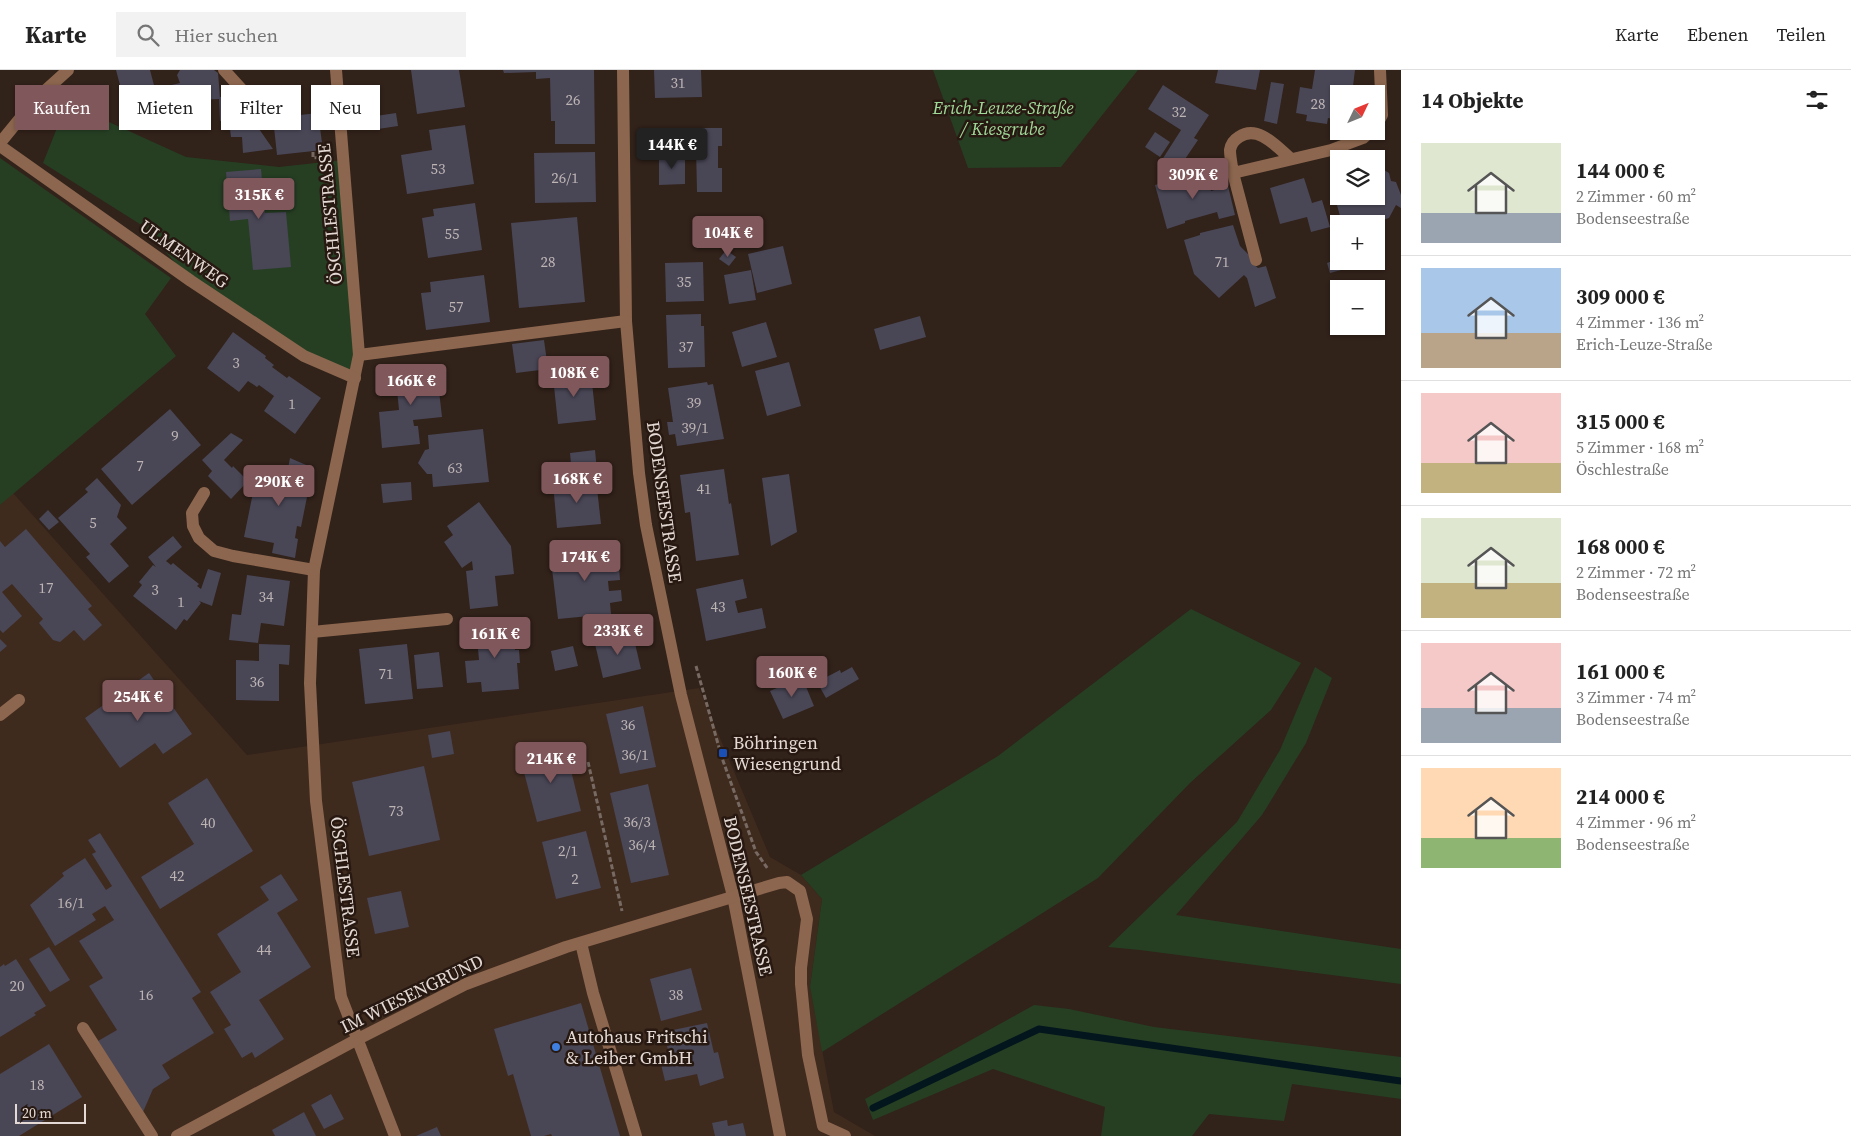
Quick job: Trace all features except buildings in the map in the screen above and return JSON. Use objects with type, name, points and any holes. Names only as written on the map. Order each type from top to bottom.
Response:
[{"type":"street","points":[[0,144],[36,99],[68,70]]},
{"type":"street","points":[[224,70],[237,85]]},
{"type":"street","name":"ÖSCHLESTRASSE","points":[[336,70],[359,355],[314,570],[310,683],[316,801],[341,997],[356,1040],[395,1136]]},
{"type":"street","name":"BODENSEESTRASSE","points":[[624,70],[626,322],[639,473],[646,525],[681,696],[733,896],[780,1136]]},
{"type":"street","points":[[1380,70],[1381,85]]},
{"type":"street","points":[[1256,260],[1233,173],[1230,150],[1233,142],[1248,132],[1264,137],[1291,159]]},
{"type":"street","points":[[1233,173],[1331,150],[1358,140]]},
{"type":"street","name":"ULMENWEG","points":[[0,144],[191,281],[304,356],[355,378]]},
{"type":"street","points":[[359,355],[626,322]]},
{"type":"street","points":[[204,493],[192,513],[193,526],[199,538],[214,551],[314,570]]},
{"type":"street","points":[[312,632],[447,619]]},
{"type":"street","points":[[0,715],[19,700]]},
{"type":"street","points":[[779,882],[787,882],[800,891],[807,919],[801,984],[808,1055],[823,1126],[845,1136]]},
{"type":"street","name":"IM WIESENGRUND","points":[[177,1136],[356,1040],[466,984],[580,943],[779,882]]},
{"type":"street","points":[[580,943],[636,1136]]},
{"type":"street","points":[[83,1028],[152,1136]]},
{"type":"path","points":[[695,664],[722,758],[756,852],[779,882]]},
{"type":"path","points":[[588,762],[626,929]]},
{"type":"shaded area","points":[[13,493],[247,755],[699,688],[770,857],[801,875],[822,899],[810,987],[834,1112],[875,1136],[0,1136],[0,505]]},
{"type":"green space","name":"Erich-Leuze-Straße / Kiesgrube","points":[[933,70],[1138,70],[1061,167],[968,168]]},
{"type":"green space","points":[[109,122],[119,127],[119,130],[126,130],[186,157],[279,167],[343,160],[355,378],[304,356],[191,281],[143,226],[43,163],[56,130],[109,130]]},
{"type":"green space","points":[[0,158],[171,278],[145,314],[176,356],[0,505]]},
{"type":"green space","points":[[1191,609],[1301,663],[1271,710],[1190,783],[1098,878],[822,1052],[810,987],[822,899],[801,875],[998,756]]},
{"type":"green space","points":[[1315,667],[1332,678],[1306,743],[1262,815],[1176,915],[1401,949],[1401,984],[1108,947],[1237,822],[1280,750]]},
{"type":"green space","points":[[1034,1005],[1069,1009],[1154,1027],[1401,1057],[1401,1099],[1292,1084],[1284,1121],[1209,1114],[1192,1136],[1101,1136],[1105,1107],[993,1069],[873,1120],[865,1099]]},
{"type":"waterway","points":[[873,1108],[1039,1029],[1401,1081]]},
{"type":"place","name":"Böhringen Wiesengrund","points":[[723,753]]},
{"type":"place","name":"Autohaus Fritschi & Leiber GmbH","points":[[556,1047]]}]
